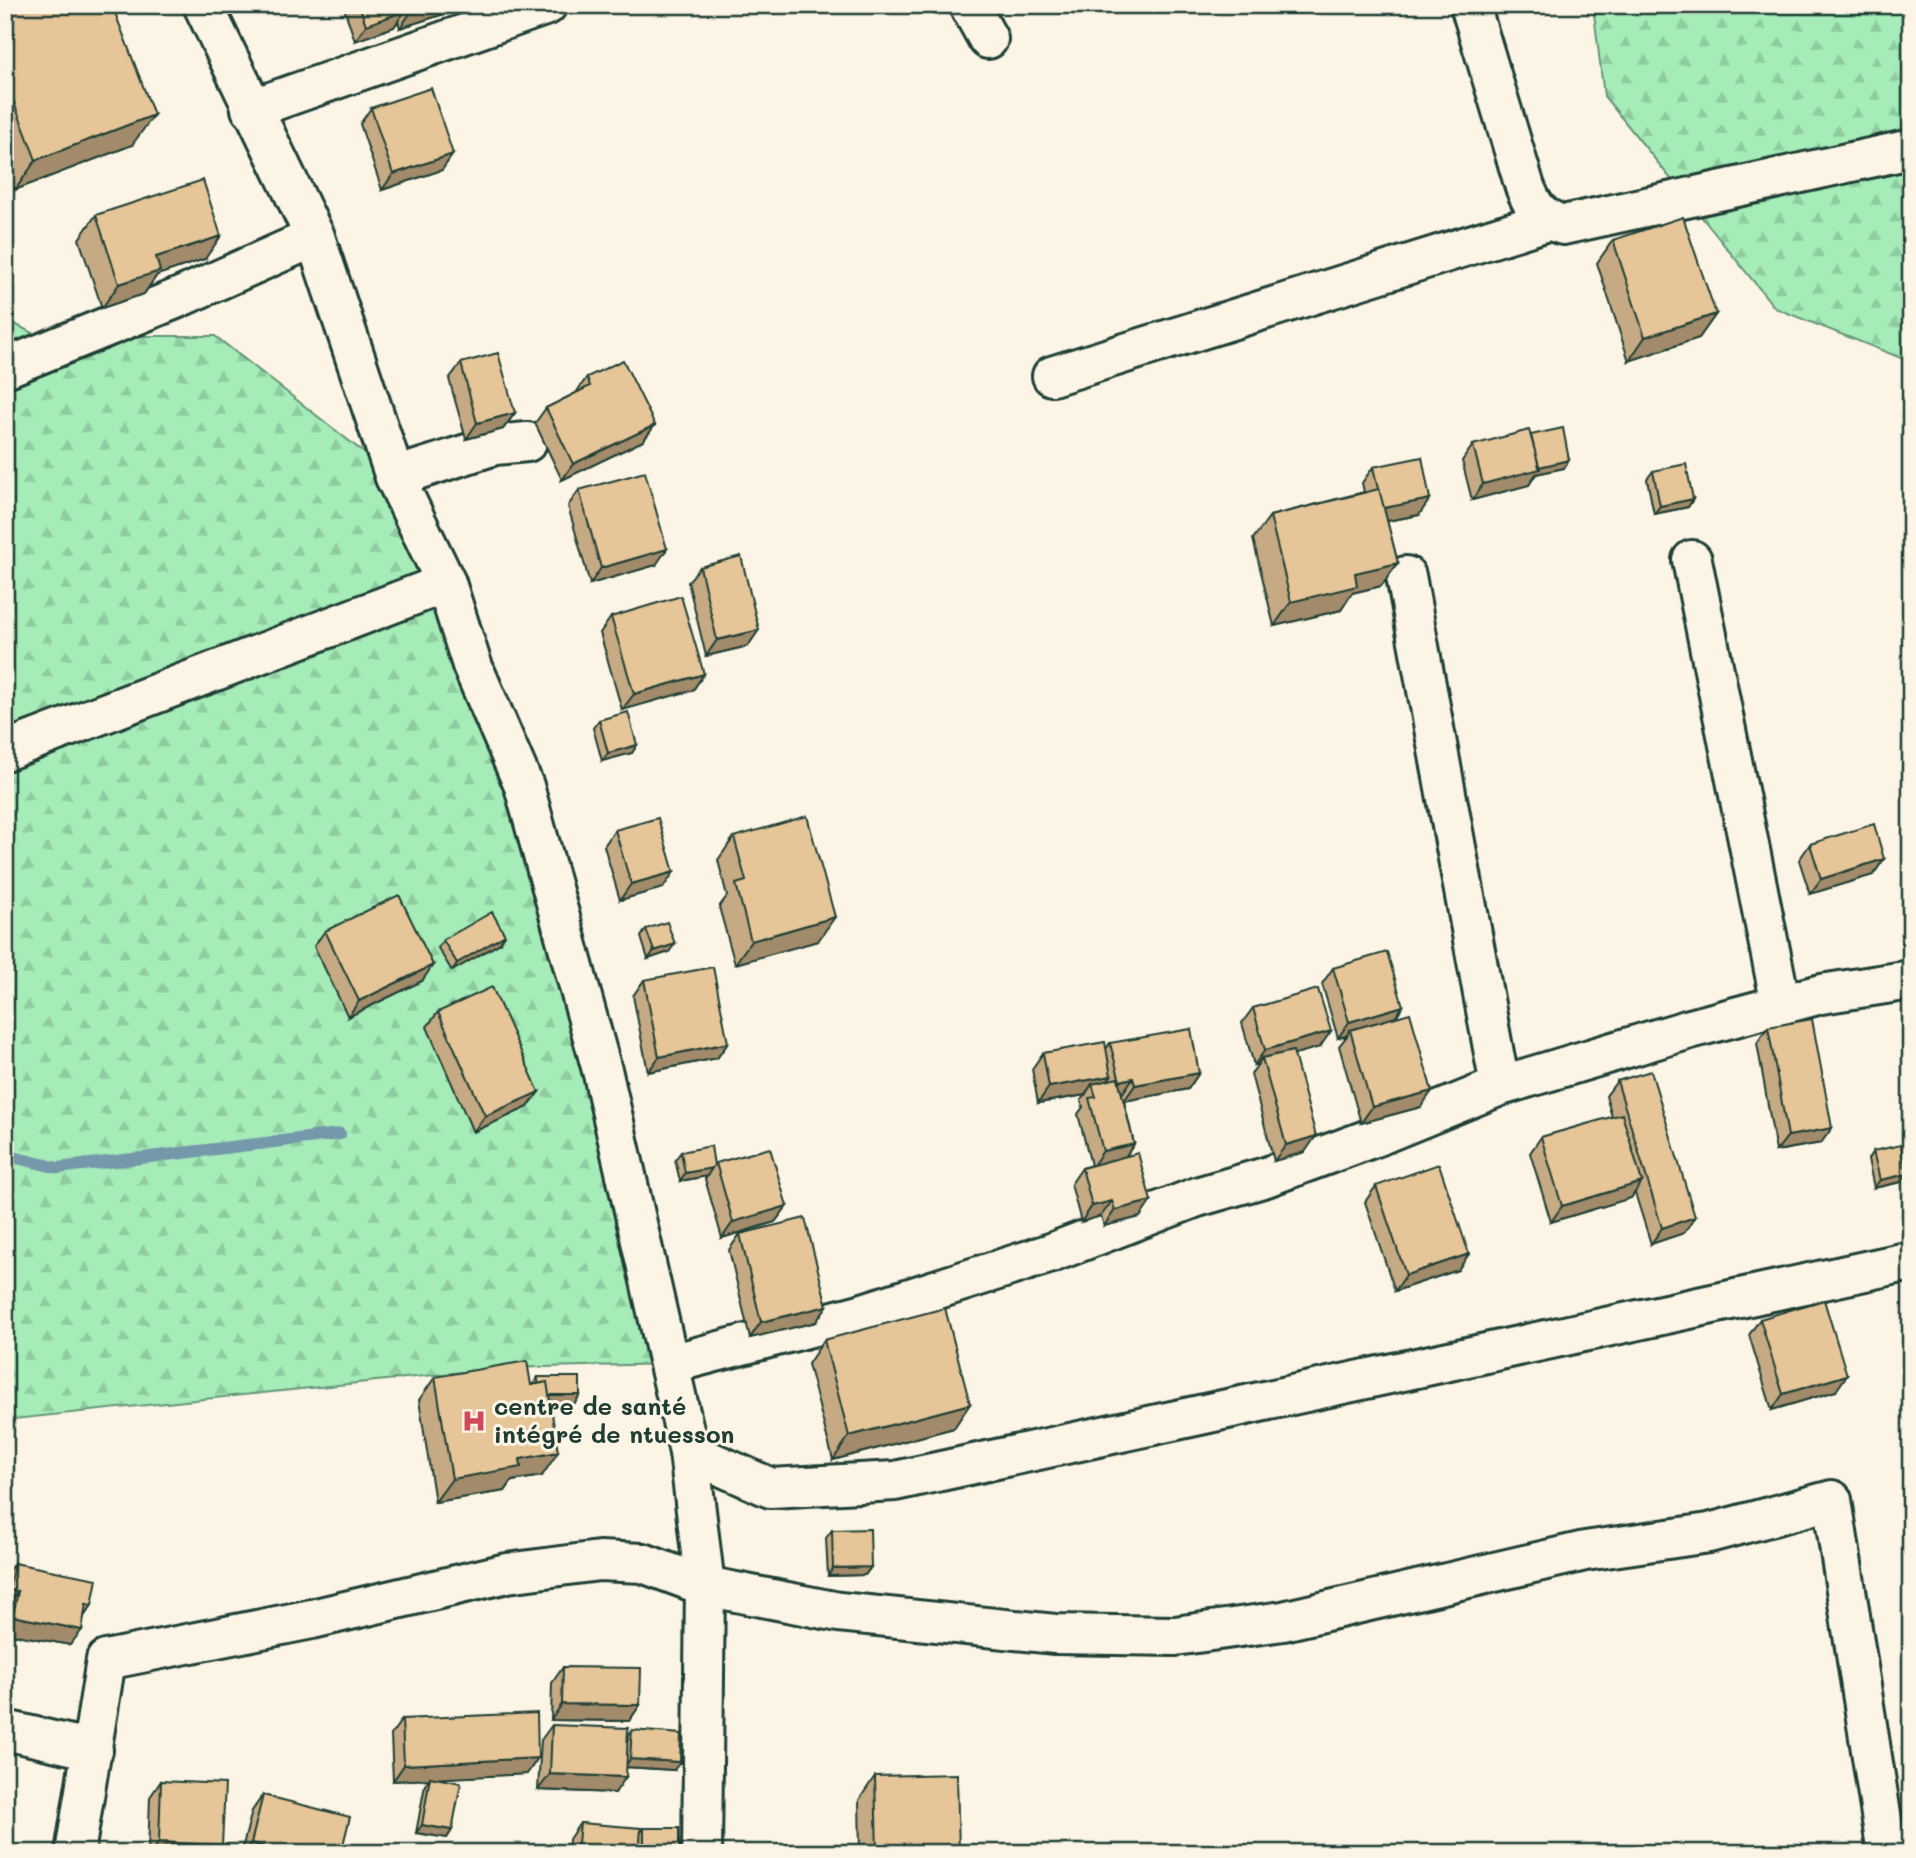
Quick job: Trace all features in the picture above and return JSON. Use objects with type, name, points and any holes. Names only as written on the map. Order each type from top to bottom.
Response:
[{"type":"street","points":[[203,5],[314,237],[395,477],[446,583],[472,665],[524,786],[603,1074],[689,1452],[705,1586],[702,1853]]},
{"type":"street","points":[[251,109],[547,5]]},
{"type":"street","points":[[969,5],[988,39]]},
{"type":"street","points":[[1470,5],[1525,187],[1532,206],[1547,220],[1563,225],[1911,149]]},
{"type":"street","points":[[1052,376],[1547,220]]},
{"type":"street","points":[[5,368],[178,298],[314,237]]},
{"type":"street","points":[[395,477],[495,445],[527,442]]},
{"type":"street","points":[[1692,560],[1781,1005]]},
{"type":"street","points":[[1406,576],[1500,1086]]},
{"type":"street","points":[[5,751],[446,583]]},
{"type":"street","points":[[670,1364],[860,1314],[1051,1253],[1197,1197],[1368,1139],[1500,1086],[1781,1005],[1821,995],[1911,980]]},
{"type":"street","points":[[689,1452],[771,1488],[895,1481],[1911,1261]]},
{"type":"street","points":[[75,1853],[106,1660],[312,1619],[507,1573],[599,1561],[643,1563],[705,1586],[838,1612],[1055,1634],[1175,1636],[1283,1621],[1585,1551],[1709,1533],[1832,1500],[1887,1853]]},
{"type":"street","points":[[5,1730],[93,1750]]},
{"type":"green space","points":[[1593,5],[1911,5],[1911,362],[1775,308],[1604,96]]},
{"type":"green space","points":[[5,319],[38,336],[215,336],[395,477],[446,583],[670,1364],[500,1368],[5,1420]]},
{"type":"building","points":[[5,5],[112,5],[154,115],[36,160],[5,79]]},
{"type":"building","points":[[359,5],[403,5],[405,11],[366,25]]},
{"type":"building","points":[[409,5],[432,5],[411,12]]},
{"type":"building","points":[[431,88],[453,154],[393,174],[371,108]]},
{"type":"building","points":[[203,180],[221,236],[156,257],[160,271],[119,284],[96,215]]},
{"type":"building","points":[[1683,217],[1716,314],[1645,337],[1613,240]]},
{"type":"building","points":[[498,353],[515,413],[477,423],[461,363]]},
{"type":"building","points":[[623,360],[655,425],[573,464],[546,408],[590,386],[587,377]]},
{"type":"building","points":[[1563,428],[1569,460],[1539,467],[1531,435]]},
{"type":"building","points":[[1529,430],[1540,469],[1483,484],[1473,445]]},
{"type":"building","points":[[1422,457],[1430,499],[1384,508],[1373,467]]},
{"type":"building","points":[[1686,464],[1693,499],[1660,506],[1653,471]]},
{"type":"building","points":[[645,472],[667,549],[601,568],[579,490]]},
{"type":"building","points":[[1379,489],[1398,563],[1355,573],[1357,586],[1291,602],[1270,516]]},
{"type":"building","points":[[741,556],[759,630],[717,640],[700,567]]},
{"type":"building","points":[[681,596],[704,674],[634,694],[611,617]]},
{"type":"building","points":[[628,712],[637,745],[608,753],[599,720]]},
{"type":"building","points":[[807,816],[835,917],[751,941],[736,884],[746,881],[734,837]]},
{"type":"building","points":[[658,818],[674,872],[631,884],[615,830]]},
{"type":"building","points":[[1874,824],[1884,859],[1821,879],[1810,844]]},
{"type":"building","points":[[399,895],[433,965],[359,1001],[325,931]]},
{"type":"building","points":[[492,912],[505,935],[457,963],[443,940]]},
{"type":"building","points":[[667,922],[675,944],[654,951],[646,929]]},
{"type":"building","points":[[1387,952],[1403,1006],[1349,1022],[1333,968]]},
{"type":"building","points":[[713,967],[728,1043],[659,1057],[644,980]]},
{"type":"building","points":[[492,987],[539,1092],[485,1116],[438,1012]]},
{"type":"building","points":[[1318,989],[1331,1031],[1265,1050],[1253,1008]]},
{"type":"building","points":[[1410,1013],[1432,1091],[1372,1107],[1350,1030]]},
{"type":"building","points":[[1812,1019],[1832,1128],[1788,1136],[1768,1027]]},
{"type":"building","points":[[1191,1029],[1199,1073],[1135,1085],[1133,1078],[1120,1081],[1110,1043]]},
{"type":"building","points":[[1105,1042],[1111,1076],[1049,1087],[1043,1053]]},
{"type":"building","points":[[1293,1051],[1316,1136],[1286,1145],[1262,1058]]},
{"type":"building","points":[[1651,1071],[1695,1217],[1662,1228],[1617,1081]]},
{"type":"building","points":[[1118,1078],[1134,1144],[1103,1151],[1089,1098],[1096,1097],[1092,1084]]},
{"type":"building","points":[[1622,1114],[1642,1182],[1562,1206],[1541,1137]]},
{"type":"building","points":[[1901,1145],[1907,1174],[1880,1180],[1873,1151]]},
{"type":"building","points":[[711,1146],[714,1165],[712,1168],[685,1173],[681,1152]]},
{"type":"building","points":[[770,1148],[787,1206],[733,1222],[716,1163]]},
{"type":"building","points":[[1138,1153],[1151,1201],[1115,1210],[1112,1201],[1092,1206],[1082,1168]]},
{"type":"building","points":[[1439,1164],[1469,1254],[1406,1275],[1376,1186]]},
{"type":"building","points":[[805,1218],[827,1306],[761,1322],[740,1234]]},
{"type":"building","points":[[1824,1300],[1847,1375],[1783,1394],[1760,1319]]},
{"type":"building","points":[[945,1308],[970,1404],[849,1436],[824,1340]]},
{"type":"building","points":[[527,1361],[531,1385],[547,1382],[558,1452],[520,1459],[521,1467],[452,1479],[435,1377]]},
{"type":"building","points":[[538,1377],[580,1377],[580,1395],[549,1395],[547,1382],[538,1384]]},
{"type":"building","points":[[870,1529],[871,1567],[833,1568],[832,1530]]},
{"type":"building","points":[[14,1563],[97,1579],[92,1605],[86,1604],[82,1630],[13,1616],[18,1591],[9,1590]]},
{"type":"building","points":[[563,1667],[641,1668],[640,1705],[562,1704]]},
{"type":"building","points":[[537,1713],[538,1758],[404,1765],[402,1719]]},
{"type":"building","points":[[552,1725],[628,1728],[626,1777],[550,1774]]},
{"type":"building","points":[[632,1730],[681,1734],[680,1762],[630,1759]]},
{"type":"building","points":[[957,1774],[959,1853],[877,1853],[875,1776]]},
{"type":"building","points":[[430,1777],[461,1783],[452,1830],[422,1825]]},
{"type":"building","points":[[161,1781],[225,1784],[222,1845],[159,1842]]},
{"type":"building","points":[[263,1795],[350,1817],[341,1853],[288,1853],[251,1843]]},
{"type":"building","points":[[580,1823],[641,1828],[639,1853],[577,1853]]},
{"type":"building","points":[[644,1828],[679,1828],[679,1853],[644,1853]]},
{"type":"waterway","points":[[5,1155],[58,1168],[340,1134]]},
{"type":"place","name":"centre de santé intégré de ntuesson","points":[[474,1421]]}]
